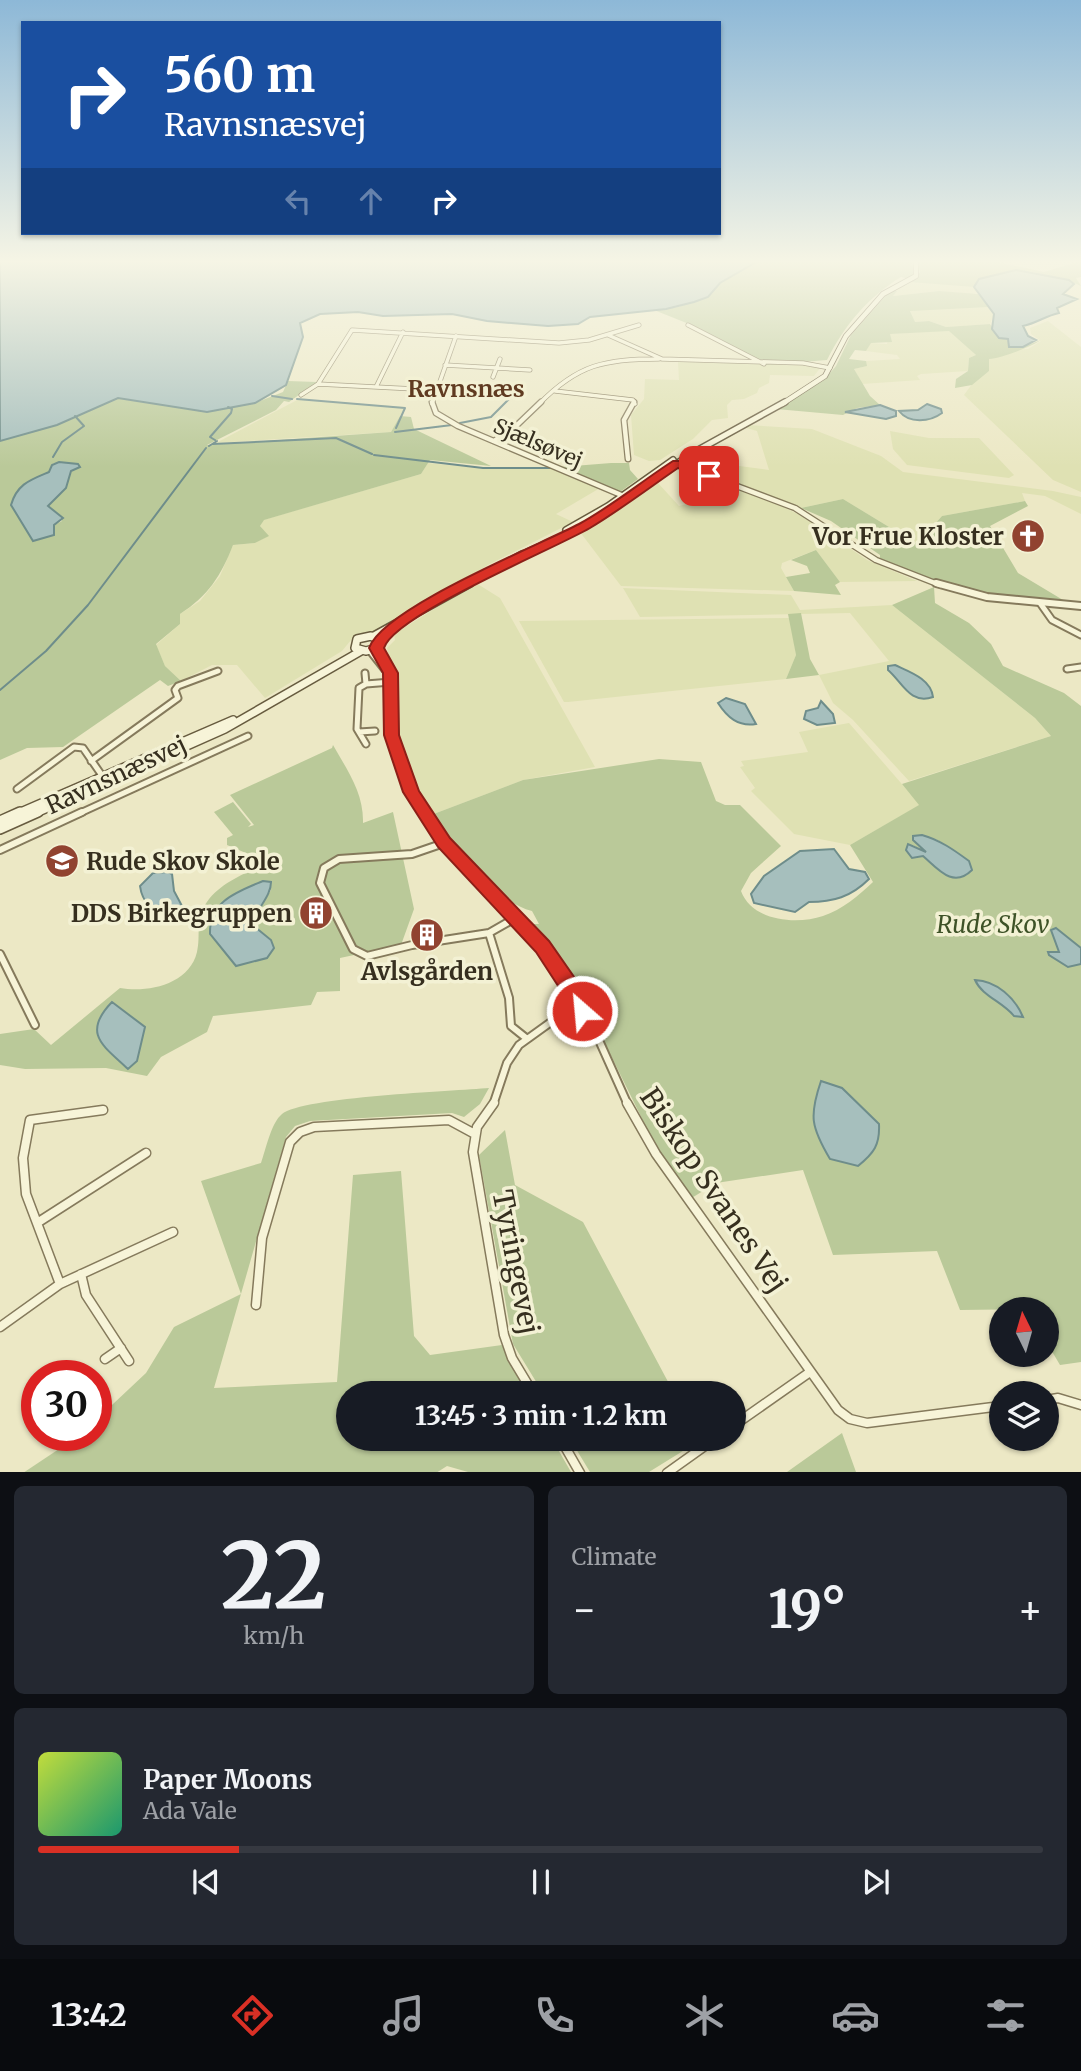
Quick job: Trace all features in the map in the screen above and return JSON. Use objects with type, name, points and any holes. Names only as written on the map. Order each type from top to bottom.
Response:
[{"type":"main road","points":[[358,649],[373,650],[377,638],[398,624],[519,556],[585,526],[674,462],[806,391],[830,368],[852,330]]},
{"type":"main road","name":"Ravnsnæsvej","points":[[0,821],[225,729],[358,649],[355,641],[360,637],[377,638]]},
{"type":"main road","name":"Ravnsnæsvej","points":[[0,830],[105,779]]},
{"type":"street","points":[[301,395],[318,384],[349,330],[559,343],[624,330]]},
{"type":"street","points":[[697,330],[764,364]]},
{"type":"street","points":[[376,387],[403,332]]},
{"type":"street","points":[[608,335],[662,359]]},
{"type":"street","points":[[318,384],[434,390],[456,336]]},
{"type":"street","points":[[493,377],[500,359]]},
{"type":"street","points":[[494,440],[516,429],[578,371],[595,364],[662,359],[764,364],[803,363],[830,368]]},
{"type":"street","points":[[445,365],[530,370]]},
{"type":"street","name":"Sjælsøvej","points":[[434,390],[431,401],[436,412],[626,497]]},
{"type":"street","points":[[555,391],[624,397],[634,402],[624,420],[628,459]]},
{"type":"street","points":[[674,462],[795,508],[891,567],[968,593],[1081,606]]},
{"type":"street","points":[[1040,603],[1052,620],[1081,635]]},
{"type":"street","points":[[366,744],[359,732],[359,688],[390,679],[373,650]]},
{"type":"street","points":[[1067,669],[1081,667]]},
{"type":"street","points":[[91,761],[178,698],[175,690],[178,686],[219,671]]},
{"type":"street","points":[[365,673],[366,684]]},
{"type":"street","name":"Biskop Svanes Vej","points":[[390,679],[391,735],[411,792],[444,843],[517,917],[561,974],[572,990],[576,1004],[589,1018],[618,1086],[655,1152],[838,1410],[860,1423],[989,1407]]},
{"type":"street","points":[[359,732],[375,731]]},
{"type":"street","name":"Ravnsnæsvej","points":[[0,850],[248,736]]},
{"type":"street","name":"Ravnsnæsvej","points":[[17,789],[74,747],[83,748],[105,779]]},
{"type":"street","points":[[444,843],[412,853],[339,859],[324,868],[320,883],[353,948],[359,954],[367,956],[412,945],[489,933],[517,917]]},
{"type":"street","points":[[489,933],[509,998],[511,1026],[526,1038]]},
{"type":"street","points":[[0,954],[36,1025]]},
{"type":"street","points":[[256,1305],[262,1238],[290,1142],[300,1132],[314,1127],[449,1120],[473,1133],[496,1098],[507,1063],[526,1038],[573,1009],[576,1004]]},
{"type":"street","points":[[60,1284],[23,1177],[30,1120],[103,1110]]},
{"type":"street","name":"Tyringevej","points":[[473,1133],[473,1152],[503,1335],[512,1358],[526,1381]]},
{"type":"street","points":[[37,1223],[146,1153]]},
{"type":"street","points":[[0,1327],[60,1284],[173,1232]]},
{"type":"street","points":[[81,1274],[86,1295],[129,1361]]},
{"type":"street","points":[[105,1359],[121,1348]]},
{"type":"street","points":[[746,1417],[810,1372]]},
{"type":"street","points":[[1059,1398],[1081,1405]]},
{"type":"street","points":[[568,1451],[580,1472]]},
{"type":"street","points":[[667,1472],[697,1451]]},
{"type":"green space","points":[[700,330],[845,330],[827,360],[765,365]]},
{"type":"green space","points":[[856,330],[994,330],[999,338],[1008,340],[1010,347],[1023,347],[1041,340],[1016,352],[989,359],[989,371],[972,385],[955,388],[956,379],[968,371],[969,358],[976,355],[949,331],[890,334],[892,342],[871,343],[866,351],[855,350],[849,359],[866,361],[867,366],[854,369],[870,396],[880,405],[857,408],[843,415],[776,409],[824,380],[836,366]]},
{"type":"green space","points":[[949,330],[976,355],[969,358],[968,371],[921,374],[917,376],[920,380],[862,384],[854,369],[866,366],[866,361],[900,359],[897,355],[866,351],[870,343],[887,344],[889,334]]},
{"type":"green space","points":[[1030,330],[1059,330],[1081,347],[1081,492],[1053,480],[964,395],[975,380],[989,371],[988,359],[1011,350],[1028,349],[1041,341],[1031,334]]},
{"type":"green space","points":[[678,362],[821,367],[814,376],[770,375],[769,383],[759,388],[757,393],[744,399],[732,400],[727,405],[728,418],[712,420],[693,439],[660,460],[649,461],[634,455],[631,415],[644,399],[645,379],[679,380]]},
{"type":"green space","points":[[288,381],[317,382],[289,402],[284,401],[276,410],[207,445],[391,432],[400,416],[411,417],[414,429],[491,466],[430,460],[421,474],[264,520],[260,526],[269,536],[255,543],[233,545],[212,584],[180,614],[180,624],[156,644],[165,666],[181,681],[168,686],[160,680],[63,747],[27,748],[0,760],[0,441],[57,425],[118,398],[207,412],[255,403],[283,392]],"holes":[[[59,462],[79,467],[71,471],[66,488],[48,506],[59,514],[62,521],[54,525],[55,530],[33,541],[11,506],[49,472],[52,464]]]},
{"type":"green space","points":[[299,399],[405,407],[391,432],[216,443]]},
{"type":"green space","points":[[748,425],[812,429],[881,456],[903,472],[1081,497],[1081,514],[1045,496],[1022,493],[1025,501],[942,516],[917,544],[843,499],[801,508],[702,469],[709,462],[769,470],[757,431],[743,427]]},
{"type":"green space","points":[[890,431],[929,438],[979,438],[1014,475],[1009,478],[907,465],[893,449]]},
{"type":"green space","points":[[428,463],[487,469],[552,469],[600,488],[556,514],[573,522],[488,565],[375,632],[356,634],[342,651],[265,698],[237,665],[212,665],[181,681],[165,666],[156,645],[180,624],[180,614],[200,601],[220,576],[233,545],[255,543],[268,536],[260,526],[263,520],[421,474]]},
{"type":"green space","points":[[629,463],[630,470],[638,479],[620,492],[561,467]]},
{"type":"green space","points":[[658,483],[679,506],[741,491],[775,503],[806,518],[867,560],[917,581],[840,582],[816,550],[782,563],[781,568],[794,591],[621,586],[580,532]]},
{"type":"green space","points":[[843,499],[917,544],[942,516],[1025,501],[1028,506],[990,526],[1018,573],[1068,603],[968,593],[880,560],[880,555],[831,521],[801,508]]},
{"type":"green space","points":[[816,550],[840,582],[835,585],[841,595],[794,591],[786,577],[810,573],[807,566],[791,560]]},
{"type":"green space","points":[[476,583],[500,598],[595,767],[523,780],[431,815],[417,793],[400,752],[394,725],[393,677],[387,648],[395,640],[394,634]]},
{"type":"green space","name":"Rude Skov","points":[[934,587],[935,603],[969,623],[991,644],[1003,666],[1064,693],[1081,706],[1081,948],[1075,943],[1058,953],[1068,967],[1081,964],[1081,1362],[1060,1365],[1059,1297],[989,1297],[989,1310],[960,1310],[937,1251],[833,1255],[803,1170],[716,1183],[690,1199],[654,1143],[589,1011],[531,924],[539,924],[532,911],[517,905],[489,885],[463,857],[431,815],[523,780],[659,759],[701,762],[716,801],[725,805],[740,805],[781,846],[751,873],[741,891],[747,901],[755,909],[776,918],[812,919],[837,910],[873,882],[850,845],[919,805],[902,784],[1051,736],[1035,718],[892,605]],"holes":[[[935,839],[969,865],[972,870],[967,875],[952,878],[923,856],[912,857],[912,845],[927,852],[913,840]]]},
{"type":"green space","points":[[623,588],[791,595],[800,610],[892,605],[1035,718],[1051,736],[909,781],[853,720],[833,703],[819,675],[889,661],[850,613],[640,617]]},
{"type":"green space","points":[[801,613],[810,659],[819,675],[786,679],[796,655],[788,614]]},
{"type":"green space","points":[[790,618],[796,655],[786,679],[568,702],[564,702],[519,621]]},
{"type":"green space","points":[[849,723],[920,805],[850,845],[794,834],[751,791],[755,788],[740,767],[744,766],[741,761],[808,752],[799,732]]},
{"type":"green space","points":[[333,745],[358,792],[363,823],[393,812],[414,909],[401,945],[340,958],[340,991],[317,992],[311,1005],[213,1016],[207,1032],[161,1057],[147,1076],[106,1068],[25,1069],[0,1065],[0,1034],[34,1029],[51,1045],[120,988],[154,988],[185,972],[193,963],[197,952],[200,917],[210,897],[233,880],[267,862],[227,845],[227,838],[233,835],[214,812],[233,802],[251,824],[248,827],[254,825],[230,795],[332,748]],"holes":[[[271,890],[254,920],[259,933],[271,940],[212,913]]]},
{"type":"green space","points":[[489,1088],[480,1104],[464,1117],[452,1113],[310,1121],[295,1126],[286,1137],[241,1294],[201,1181],[261,1163],[278,1118],[295,1108],[347,1099]]},
{"type":"green space","points":[[505,1130],[515,1185],[583,1222],[668,1381],[536,1381],[513,1344],[479,1155]]},
{"type":"green space","points":[[401,1171],[414,1336],[430,1355],[502,1345],[520,1381],[337,1381],[353,1175]]},
{"type":"green space","points":[[241,1294],[214,1388],[336,1382],[336,1451],[559,1451],[571,1472],[468,1472],[447,1466],[438,1472],[24,1472],[56,1451],[112,1451],[112,1405],[146,1373],[174,1327]]},
{"type":"green space","points":[[842,1433],[856,1472],[787,1472]]},
{"type":"green space","points":[[577,1451],[683,1451],[649,1472],[590,1472]]},
{"type":"water","points":[[0,330],[301,330],[303,337],[286,385],[255,403],[207,412],[118,398],[57,425],[0,441]]},
{"type":"water","points":[[993,330],[1025,330],[1028,336],[1036,340],[1023,347],[1009,347],[1008,339],[999,338]]},
{"type":"water","points":[[927,404],[941,409],[942,413],[932,418],[914,420],[899,411],[918,410]]},
{"type":"water","points":[[880,405],[896,411],[896,416],[886,419],[845,412]]},
{"type":"water","points":[[59,462],[78,464],[80,467],[71,471],[66,488],[48,506],[63,518],[54,525],[54,535],[33,541],[11,505],[21,487],[49,472],[52,465]]},
{"type":"water","points":[[895,665],[924,681],[933,697],[918,698],[908,691],[888,670],[888,666]]},
{"type":"water","points":[[726,698],[745,704],[756,724],[744,724],[729,717],[718,703]]},
{"type":"water","points":[[821,701],[833,714],[835,723],[817,725],[804,719],[806,711],[818,708]]},
{"type":"water","points":[[922,835],[958,853],[969,861],[972,870],[958,878],[952,877],[940,871],[923,856],[912,858],[906,850],[908,844],[926,852],[913,840],[913,836]]},
{"type":"water","points":[[834,849],[849,869],[865,872],[869,879],[848,894],[826,901],[809,902],[795,912],[754,903],[751,894],[764,876],[800,851]]},
{"type":"water","points":[[153,873],[172,874],[174,891],[182,906],[169,916],[149,906],[140,886]]},
{"type":"water","points":[[263,881],[271,882],[270,888],[256,916],[255,927],[271,940],[274,948],[267,958],[236,966],[210,934],[214,913],[226,899]]},
{"type":"water","points":[[1056,928],[1081,948],[1081,964],[1068,967],[1049,955],[1048,952],[1059,952],[1051,930]]},
{"type":"water","points":[[975,980],[998,987],[1015,1003],[1023,1017],[1014,1016],[982,990]]},
{"type":"water","points":[[112,1002],[145,1027],[137,1061],[128,1069],[104,1046],[97,1031],[103,1013]]},
{"type":"water","points":[[821,1081],[842,1088],[879,1124],[875,1148],[858,1166],[830,1159],[819,1138],[814,1113]]},
{"type":"waterway","points":[[460,423],[491,417],[515,393]]},
{"type":"waterway","points":[[272,396],[292,399]]},
{"type":"waterway","points":[[297,399],[405,408],[396,428]]},
{"type":"waterway","points":[[215,440],[210,437],[231,413],[232,409],[228,407]]},
{"type":"waterway","points":[[53,457],[62,442],[84,426],[75,416]]},
{"type":"waterway","points":[[395,432],[452,425]]},
{"type":"waterway","points":[[213,444],[336,438],[372,454]]},
{"type":"waterway","points":[[209,446],[217,441]]},
{"type":"waterway","points":[[0,690],[46,651],[88,605],[206,448]]},
{"type":"waterway","points":[[374,455],[483,468],[551,468]]},
{"type":"place","name":"Vor Frue Kloster","points":[[1028,536]]},
{"type":"place","name":"Rude Skov Skole","points":[[62,861]]},
{"type":"place","name":"DDS Birkegruppen","points":[[316,913]]},
{"type":"place","name":"Avlsgården","points":[[427,935]]},
{"type":"district","name":"Ravnsnæs","points":[[466,388]]},
{"type":"route","points":[[582,1011],[576,1004],[572,990],[542,947],[517,917],[444,843],[411,792],[402,773],[391,735],[390,673],[377,648],[379,640],[398,624],[474,579],[585,526],[677,463],[709,476]]}]
